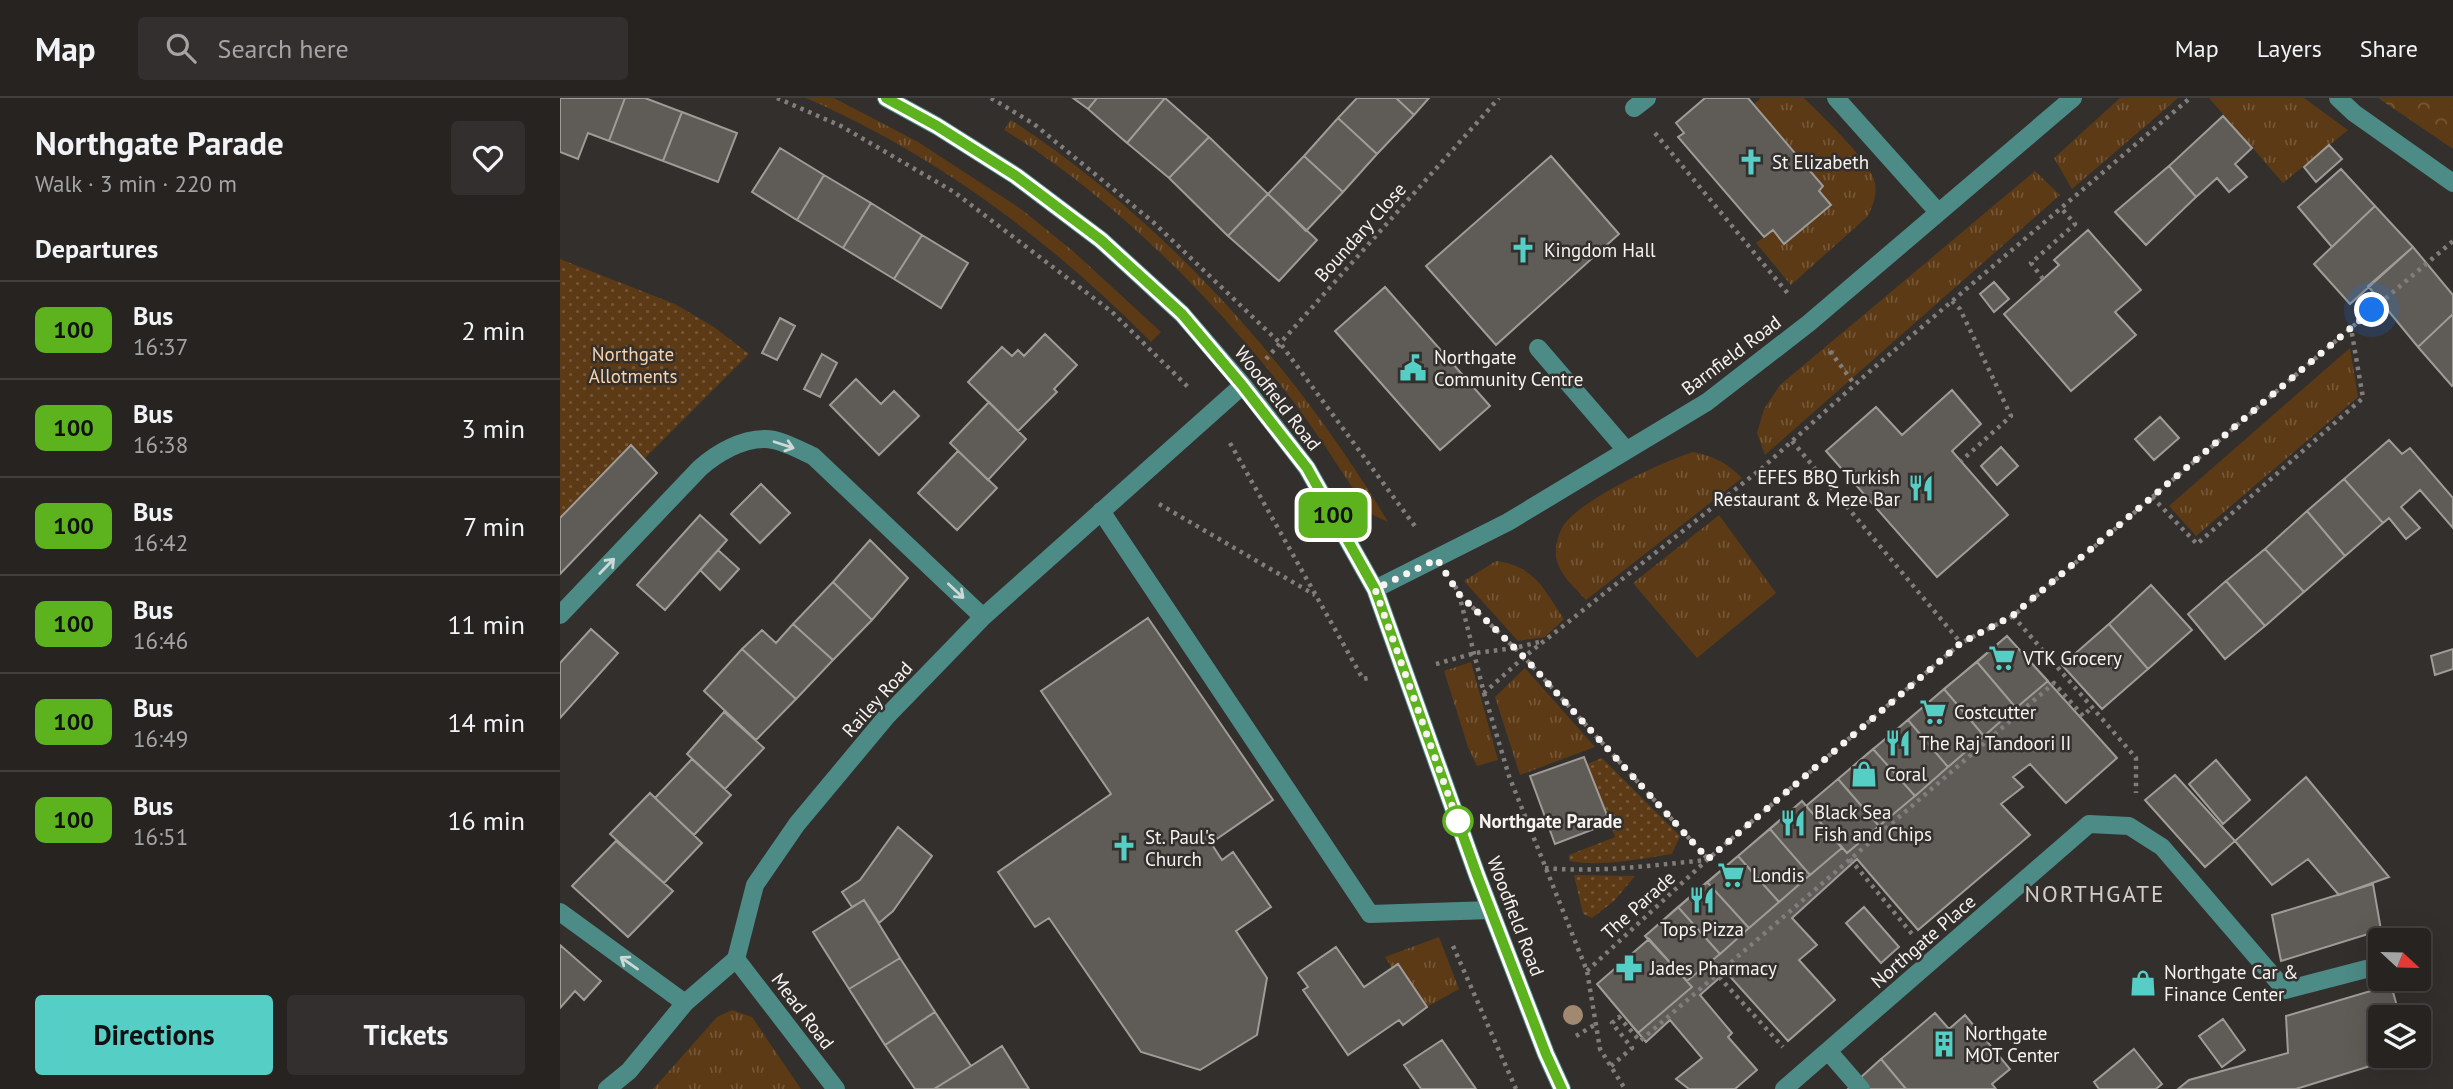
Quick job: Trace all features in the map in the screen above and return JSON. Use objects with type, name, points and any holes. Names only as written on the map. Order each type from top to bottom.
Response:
[{"type":"street","name":"Woodfield Road","points":[[886,98],[937,126],[1016,176],[1101,240],[1182,314],[1307,468],[1375,589],[1491,910],[1562,1089]]},
{"type":"street","points":[[1836,98],[1938,212]]},
{"type":"street","name":"Barnfield Road","points":[[1375,589],[1508,522],[1707,402],[1809,323],[2073,98]]},
{"type":"street","points":[[2338,98],[2374,128],[2453,183]]},
{"type":"street","points":[[1538,348],[1626,450]]},
{"type":"street","name":"Railey Road","points":[[736,959],[755,886],[797,824],[887,716],[983,617],[1242,385]]},
{"type":"street","points":[[560,615],[715,455],[737,445],[765,439],[813,456],[983,617]]},
{"type":"street","points":[[1101,511],[1370,914],[1491,910]]},
{"type":"street","name":"Northgate Place","points":[[1784,1089],[2089,824],[2129,826]]},
{"type":"street","points":[[2129,826],[2162,847],[2285,990],[2366,969]]},
{"type":"street","points":[[560,912],[685,1003]]},
{"type":"street","points":[[607,1089],[629,1071],[685,1003],[736,959]]},
{"type":"street","name":"Mead Road","points":[[736,959],[836,1089]]},
{"type":"street","points":[[1828,1051],[1861,1089]]},
{"type":"path","name":"Boundary Close","points":[[1242,385],[1499,98]]},
{"type":"path","points":[[1484,693],[1524,657],[1760,469],[2190,98]]},
{"type":"path","points":[[1641,103],[1786,289],[1855,385]]},
{"type":"path","points":[[2043,279],[2031,263],[2075,224],[2061,208]]},
{"type":"path","points":[[1792,441],[1961,643],[2012,616],[2453,241]]},
{"type":"path","points":[[1952,301],[1960,309],[2011,416],[1961,461]]},
{"type":"path","points":[[2152,497],[2197,544],[2363,398],[2351,328]]},
{"type":"path","points":[[1129,486],[1315,595]]},
{"type":"path","points":[[1437,559],[1459,594],[1524,657],[1708,859]]},
{"type":"path","points":[[1459,594],[1484,693],[1509,776],[1587,971],[1600,1049],[1625,1089]]},
{"type":"path","points":[[2012,616],[2136,758],[2137,786],[2129,826]]},
{"type":"path","name":"The Parade","points":[[1587,971],[1708,859],[1961,643]]},
{"type":"path","points":[[1611,1066],[1632,1048],[1612,1023],[1619,1017],[1640,1041],[2054,683],[2083,716],[2092,707]]},
{"type":"path","points":[[1545,867],[1570,870],[1633,868],[1708,859]]},
{"type":"path","points":[[1850,859],[1888,904]]},
{"type":"path","points":[[1439,912],[1516,1089]]},
{"type":"path","points":[[1719,977],[1804,1072]]},
{"type":"green space","points":[[806,98],[834,98],[918,142],[1021,209],[1074,252],[1161,332],[1151,342],[1073,269],[990,204],[901,146]]},
{"type":"green space","points":[[1761,98],[1804,98],[1856,152],[1872,174],[1875,183],[1874,200],[1868,216],[1791,285],[1756,243],[1773,230],[1785,243],[1830,205],[1819,191],[1823,186],[1754,104]]},
{"type":"green space","points":[[2120,98],[2178,98],[2072,189],[2054,158]]},
{"type":"green space","points":[[2209,98],[2304,98],[2348,130],[2283,183]]},
{"type":"green space","points":[[2378,98],[2453,98],[2453,149]]},
{"type":"green space","points":[[1011,120],[1067,159],[1121,202],[1222,300],[1269,353],[1312,408],[1388,522],[1371,514],[1297,407],[1225,319],[1119,215],[1082,184],[1004,130]]},
{"type":"green space","points":[[2035,171],[2060,195],[1765,455],[1757,433],[1764,409],[1780,385]]},
{"type":"green space","name":"Northgate Allotments","points":[[560,259],[675,304],[714,327],[749,354],[645,458],[630,445],[560,518]]},
{"type":"green space","points":[[2350,348],[2358,397],[2196,536],[2169,506]]},
{"type":"green space","points":[[1693,452],[1720,461],[1742,478],[1586,600],[1560,569],[1556,557],[1556,545],[1563,526],[1572,515],[1604,493]]},
{"type":"green space","points":[[1719,515],[1776,593],[1697,658],[1633,583]]},
{"type":"green space","points":[[1496,561],[1529,573],[1544,588],[1564,619],[1545,637],[1518,641],[1464,581]]},
{"type":"green space","points":[[1471,662],[1498,760],[1477,766],[1468,747],[1444,671]]},
{"type":"green space","points":[[1525,668],[1595,747],[1520,775],[1495,697]]},
{"type":"green space","points":[[1602,758],[1680,836],[1672,854],[1608,863],[1569,861],[1569,855],[1615,837],[1587,764]]},
{"type":"green space","points":[[1574,875],[1635,876],[1614,901],[1592,918],[1583,914]]},
{"type":"green space","points":[[1439,937],[1459,989],[1427,1007],[1398,964],[1392,968],[1385,957]]},
{"type":"green space","points":[[732,1010],[752,1017],[801,1089],[653,1089],[717,1017]]},
{"type":"building","points":[[560,98],[625,98],[609,141],[588,133],[578,159],[560,152]]},
{"type":"building","points":[[625,98],[645,98],[682,112],[663,161],[609,141]]},
{"type":"building","points":[[1073,98],[1097,98],[1088,109]]},
{"type":"building","points":[[1097,98],[1165,98],[1127,143],[1088,109]]},
{"type":"building","points":[[1165,98],[1209,137],[1169,178],[1127,143]]},
{"type":"building","points":[[1357,98],[1396,98],[1414,115],[1377,154],[1338,118]]},
{"type":"building","points":[[1396,98],[1429,98],[1414,115]]},
{"type":"building","name":"St Elizabeth","points":[[1705,98],[1748,98],[1823,186],[1819,191],[1831,205],[1784,244],[1773,230],[1764,237],[1678,137],[1684,133],[1676,123]]},
{"type":"building","points":[[682,112],[737,133],[718,182],[663,161]]},
{"type":"building","points":[[2223,116],[2252,148],[2235,164],[2247,177],[2229,192],[2217,178],[2196,197],[2169,166]]},
{"type":"building","points":[[1338,118],[1377,154],[1343,192],[1304,156]]},
{"type":"building","points":[[1209,137],[1268,194],[1228,236],[1169,178]]},
{"type":"building","points":[[2329,145],[2342,159],[2316,182],[2304,167]]},
{"type":"building","points":[[780,148],[824,175],[797,220],[752,192]]},
{"type":"building","points":[[1304,156],[1343,192],[1306,231],[1268,194]]},
{"type":"building","name":"Kingdom Hall","points":[[1551,156],[1619,234],[1496,345],[1426,266]]},
{"type":"building","points":[[2169,166],[2196,197],[2146,245],[2115,212]]},
{"type":"building","points":[[2341,169],[2375,206],[2332,247],[2298,207]]},
{"type":"building","points":[[824,175],[871,203],[843,248],[797,220]]},
{"type":"building","points":[[1268,194],[1317,240],[1279,281],[1228,236]]},
{"type":"building","points":[[871,203],[922,235],[894,279],[843,248]]},
{"type":"building","points":[[2375,206],[2413,247],[2350,304],[2314,264]]},
{"type":"building","points":[[2088,230],[2141,290],[2115,312],[2136,335],[2071,391],[2004,314],[2059,265],[2054,260]]},
{"type":"building","points":[[922,235],[968,263],[941,308],[894,279]]},
{"type":"building","points":[[2413,247],[2453,295],[2453,314],[2418,347],[2368,286]]},
{"type":"building","points":[[1994,282],[2009,299],[1994,312],[1980,294]]},
{"type":"building","name":"Northgate Community Centre","points":[[1385,287],[1490,406],[1440,450],[1335,331]]},
{"type":"building","points":[[2453,314],[2453,385],[2452,386],[2418,347]]},
{"type":"building","points":[[780,318],[795,326],[777,360],[762,353]]},
{"type":"building","points":[[1045,334],[1077,365],[1054,389],[1057,392],[1018,431],[968,382],[1002,347],[1012,356],[1018,350],[1024,356]]},
{"type":"building","points":[[822,354],[837,363],[820,397],[804,389]]},
{"type":"building","points":[[856,379],[881,404],[894,391],[919,416],[879,455],[830,405]]},
{"type":"building","name":"EFES BBQ Turkish Restaurant & Meze Bar","points":[[1952,390],[1981,424],[1952,451],[2008,515],[1937,577],[1826,451],[1876,407],[1902,435]]},
{"type":"building","points":[[989,402],[1026,439],[988,480],[950,443]]},
{"type":"building","points":[[2160,417],[2179,438],[2154,460],[2135,439]]},
{"type":"building","points":[[2389,440],[2402,454],[2410,448],[2453,498],[2453,528],[2420,490],[2401,507],[2420,528],[2406,539],[2389,518],[2383,523],[2344,479]]},
{"type":"building","points":[[631,445],[657,473],[560,574],[560,518]]},
{"type":"building","points":[[2001,447],[2018,466],[1997,485],[1981,466]]},
{"type":"building","points":[[958,451],[997,488],[957,530],[918,493]]},
{"type":"building","points":[[2344,479],[2383,523],[2345,556],[2307,511]]},
{"type":"building","points":[[761,484],[790,513],[760,543],[731,514]]},
{"type":"building","points":[[2307,511],[2345,556],[2304,592],[2265,549]]},
{"type":"building","points":[[700,515],[727,540],[665,610],[637,585]]},
{"type":"building","points":[[870,540],[908,578],[872,620],[833,582]]},
{"type":"building","points":[[2265,549],[2304,592],[2265,626],[2226,581]]},
{"type":"building","points":[[718,550],[739,569],[720,590],[700,570]]},
{"type":"building","points":[[2226,581],[2265,626],[2225,659],[2188,614]]},
{"type":"building","points":[[833,582],[872,620],[833,660],[793,624]]},
{"type":"building","points":[[2151,585],[2192,630],[2148,669],[2109,624]]},
{"type":"building","name":"St. Paul's Church","points":[[1148,618],[1273,800],[1211,843],[1222,860],[1233,852],[1271,907],[1236,931],[1267,978],[1257,1035],[1200,1070],[1141,1052],[1049,918],[1035,927],[998,872],[1111,794],[1041,691]]},
{"type":"building","points":[[793,624],[833,660],[796,699],[742,649],[762,630],[776,643]]},
{"type":"building","points":[[2109,624],[2148,669],[2102,709],[2062,665]]},
{"type":"building","points":[[591,629],[618,653],[560,718],[560,663]]},
{"type":"building","points":[[2007,636],[2117,758],[2066,803],[2030,764],[2013,777],[2023,787],[2001,804],[2030,835],[1918,930],[1857,859],[1792,918],[1817,945],[1799,960],[1835,1000],[1788,1041],[1726,972],[1700,995],[1732,1033],[1728,1037],[1757,1070],[1735,1089],[1689,1089],[1676,1079],[1702,1058],[1670,1020],[1646,1042],[1597,984],[1649,939],[1645,936],[1802,801],[1806,806]]},
{"type":"building","points":[[2007,636],[2048,681],[2016,708],[1977,662]]},
{"type":"building","points":[[742,649],[796,699],[756,740],[704,691]]},
{"type":"building","points":[[2453,649],[2453,669],[2435,675],[2431,656]]},
{"type":"building","points":[[1977,662],[2016,708],[1984,736],[1944,689]]},
{"type":"building","points":[[1944,689],[1984,736],[1948,767],[1908,720]]},
{"type":"building","points":[[724,712],[764,748],[725,789],[687,754]]},
{"type":"building","points":[[1908,720],[1948,767],[1915,796],[1873,749]]},
{"type":"building","points":[[1873,749],[1915,796],[1879,826],[1838,779]]},
{"type":"building","points":[[1584,757],[1610,823],[1555,844],[1530,776]]},
{"type":"building","points":[[692,759],[731,795],[694,835],[655,798]]},
{"type":"building","points":[[2216,760],[2250,800],[2223,824],[2189,784]]},
{"type":"building","points":[[2175,775],[2235,841],[2205,867],[2145,800]]},
{"type":"building","points":[[2306,777],[2389,877],[2339,895],[2308,859],[2272,885],[2235,841]]},
{"type":"building","points":[[1838,779],[1879,826],[1847,853],[1806,806]]},
{"type":"building","points":[[650,793],[702,843],[664,883],[610,834]]},
{"type":"building","points":[[1802,801],[1842,848],[1810,875],[1770,829]]},
{"type":"building","points":[[898,827],[932,856],[893,911],[879,923],[864,900],[852,907],[842,892],[860,880]]},
{"type":"building","points":[[1770,829],[1810,875],[1779,902],[1738,856]]},
{"type":"building","points":[[616,841],[673,891],[628,937],[572,886]]},
{"type":"building","points":[[1738,856],[1779,902],[1749,928],[1707,882]]},
{"type":"building","points":[[1707,882],[1749,928],[1720,954],[1678,907]]},
{"type":"building","points":[[2373,884],[2381,928],[2368,928],[2368,934],[2281,961],[2272,915]]},
{"type":"building","points":[[864,900],[900,958],[849,989],[813,932]]},
{"type":"building","points":[[1678,907],[1720,954],[1687,981],[1645,936]]},
{"type":"building","points":[[1864,907],[1899,947],[1881,963],[1846,923]]},
{"type":"building","points":[[1649,939],[1692,987],[1638,1033],[1597,984]]},
{"type":"building","points":[[560,945],[601,981],[584,1000],[575,991],[560,1008]]},
{"type":"building","points":[[1336,947],[1364,987],[1398,964],[1427,1007],[1403,1025],[1399,1020],[1348,1055],[1303,990],[1308,987],[1298,973]]},
{"type":"building","points":[[900,958],[935,1012],[885,1045],[849,989]]},
{"type":"building","points":[[2371,991],[2393,991],[2397,1005],[2368,1005],[2368,1067],[2296,1089],[2178,1089],[2189,1080],[2288,1053],[2286,1016]]},
{"type":"building","points":[[935,1012],[971,1066],[934,1089],[915,1089],[885,1045]]},
{"type":"building","name":"Northgate MOT Center","points":[[1935,1013],[1949,1029],[1965,1015],[2010,1069],[1992,1084],[1996,1089],[1906,1089],[1881,1059]]},
{"type":"building","points":[[2223,1019],[2245,1050],[2222,1067],[2199,1036]]},
{"type":"building","points":[[1442,1040],[1476,1089],[1421,1089],[1404,1065]]},
{"type":"building","points":[[1002,1046],[1029,1089],[934,1089],[971,1066]]},
{"type":"building","points":[[2134,1049],[2162,1084],[2156,1089],[2099,1089],[2094,1082]]},
{"type":"building","points":[[1881,1059],[1906,1089],[1848,1089]]},
{"type":"bus line","name":"100","points":[[886,98],[937,126],[1016,176],[1101,240],[1182,314],[1307,468],[1375,589],[1477,875],[1562,1089]]},
{"type":"place","name":"St Elizabeth","points":[[1751,162]]},
{"type":"place","name":"Kingdom Hall","points":[[1523,250]]},
{"type":"place","name":"Northgate Community Centre","points":[[1413,368]]},
{"type":"place","name":"EFES BBQ Turkish Restaurant & Meze Bar","points":[[1921,488]]},
{"type":"place","name":"VTK Grocery","points":[[2002,658]]},
{"type":"place","name":"Costcutter","points":[[1933,712]]},
{"type":"place","name":"The Raj Tandoori II","points":[[1898,743]]},
{"type":"place","name":"Coral","points":[[1864,774]]},
{"type":"place","name":"Northgate Parade","points":[[1458,821]]},
{"type":"place","name":"Black Sea Fish and Chips","points":[[1793,823]]},
{"type":"place","name":"St. Paul's Church","points":[[1124,848]]},
{"type":"place","name":"Londis","points":[[1731,875]]},
{"type":"place","name":"Tops Pizza","points":[[1702,900]]},
{"type":"place","name":"Jades Pharmacy","points":[[1629,968]]},
{"type":"place","name":"Northgate Car & Finance Center","points":[[2143,983]]},
{"type":"place","name":"Northgate MOT Center","points":[[1944,1044]]},
{"type":"district","name":"NORTHGATE","points":[[2095,894]]},
{"type":"route","points":[[1458,821],[1459,825],[1375,589],[1437,559],[1459,594],[1524,657],[1708,859],[1961,643],[2012,616],[2372,310]]}]
